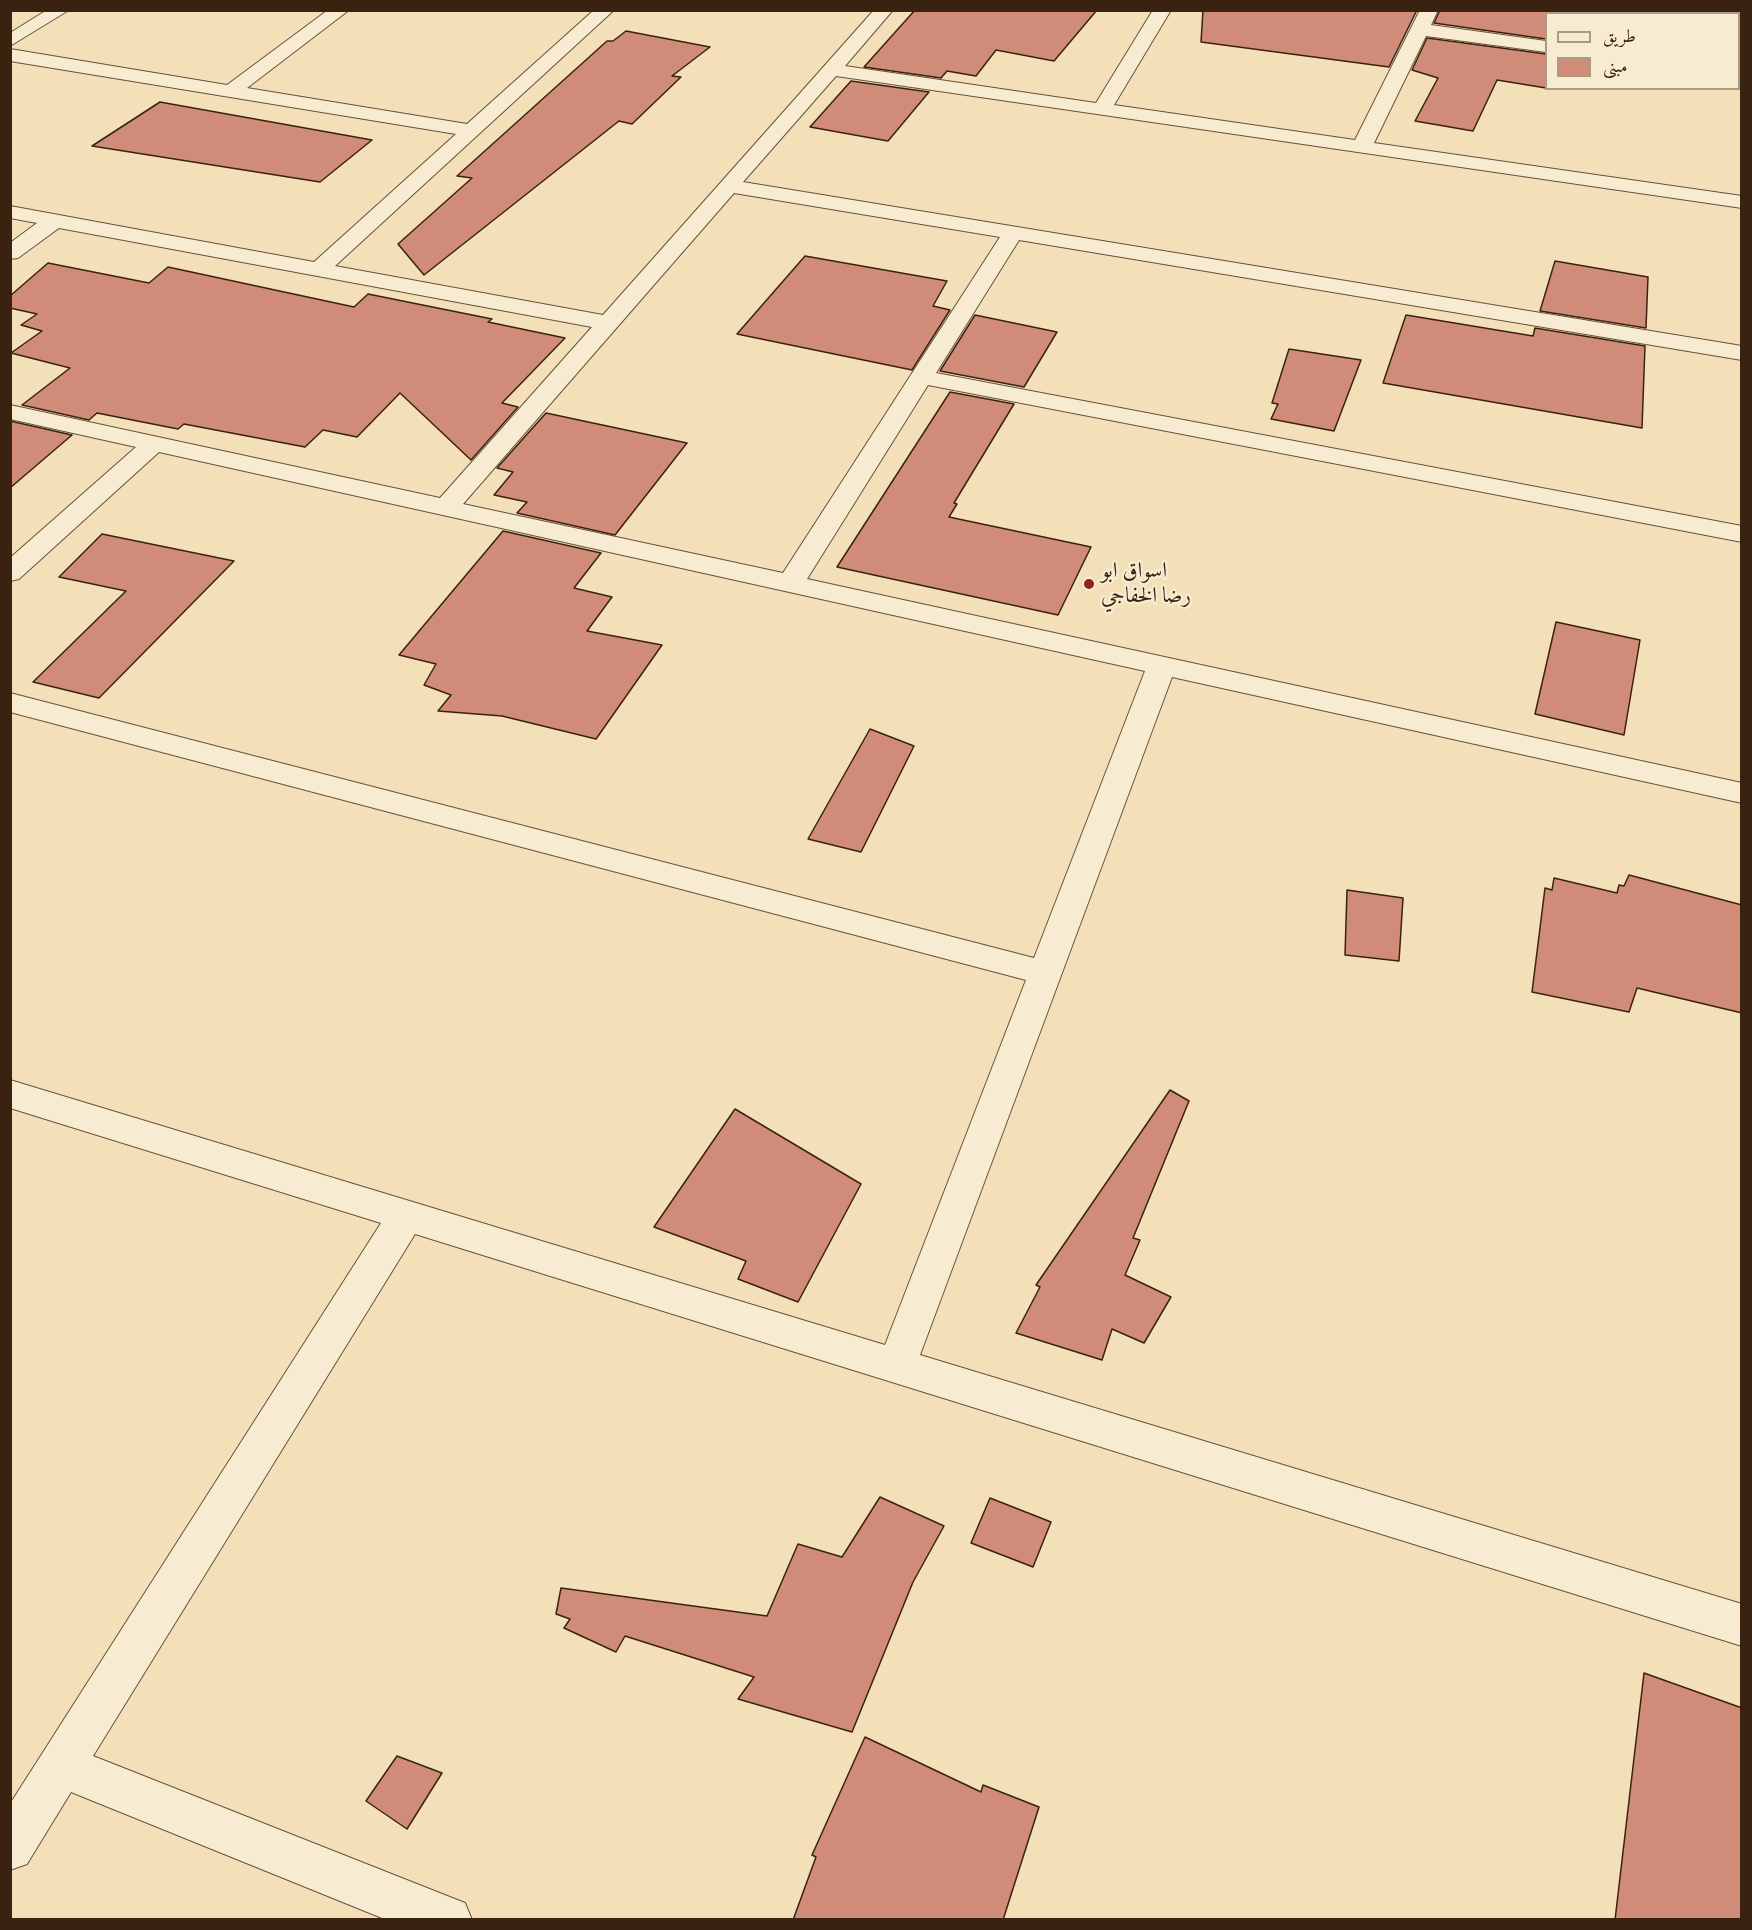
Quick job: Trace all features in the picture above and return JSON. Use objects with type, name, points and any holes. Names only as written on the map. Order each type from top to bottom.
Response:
[{"type":"street","points":[[10,41],[60,10]]},
{"type":"street","points":[[231,91],[340,10]]},
{"type":"street","points":[[319,269],[605,10]]},
{"type":"street","points":[[445,508],[884,10]]},
{"type":"street","points":[[1102,110],[1162,10]]},
{"type":"street","points":[[1362,147],[1429,10]]},
{"type":"street","points":[[1418,29],[1545,47]]},
{"type":"street","points":[[10,55],[472,131]]},
{"type":"street","points":[[831,70],[1742,202]]},
{"type":"street","points":[[728,186],[1742,353]]},
{"type":"street","points":[[10,212],[608,323]]},
{"type":"street","points":[[10,253],[56,220]]},
{"type":"street","points":[[790,584],[1013,233]]},
{"type":"street","points":[[921,376],[1742,534]]},
{"type":"street","points":[[10,412],[1742,793]]},
{"type":"street","points":[[10,573],[154,444]]},
{"type":"street","points":[[896,1366],[1162,665]]},
{"type":"street","points":[[10,702],[1045,973]]},
{"type":"street","points":[[10,1094],[1742,1625]]},
{"type":"street","points":[[10,1847],[406,1216]]},
{"type":"street","points":[[62,1766],[448,1920]]},
{"type":"building","points":[[915,10],[1097,10],[1054,61],[996,50],[976,76],[947,71],[941,78],[864,67]]},
{"type":"building","points":[[1203,10],[1417,10],[1389,67],[1201,42]]},
{"type":"building","points":[[1440,10],[1546,10],[1545,39],[1434,23]]},
{"type":"building","points":[[626,31],[710,47],[672,76],[681,77],[632,124],[619,121],[424,275],[398,244],[472,178],[457,176],[607,41],[613,41]]},
{"type":"building","points":[[1427,38],[1545,54],[1545,88],[1497,80],[1473,131],[1415,121],[1438,78],[1412,70]]},
{"type":"building","points":[[851,81],[929,92],[888,141],[810,127]]},
{"type":"building","points":[[160,102],[372,140],[320,182],[92,146]]},
{"type":"building","points":[[805,256],[947,281],[933,306],[950,310],[912,370],[737,334]]},
{"type":"building","points":[[1555,261],[1648,277],[1646,328],[1540,311]]},
{"type":"building","points":[[48,263],[149,283],[168,267],[354,307],[368,294],[492,319],[488,322],[565,338],[502,403],[518,407],[471,460],[400,393],[357,437],[323,430],[305,447],[184,424],[178,429],[97,413],[89,420],[22,405],[70,368],[11,353],[42,331],[21,325],[37,314],[10,308],[10,296]]},
{"type":"building","points":[[975,315],[1057,332],[1024,387],[940,371]]},
{"type":"building","points":[[1406,315],[1533,336],[1535,328],[1645,346],[1642,428],[1383,383]]},
{"type":"building","points":[[1289,349],[1361,360],[1334,431],[1271,419],[1278,404],[1272,403]]},
{"type":"building","points":[[950,392],[1014,404],[954,503],[957,504],[949,517],[1091,547],[1058,615],[837,567]]},
{"type":"building","points":[[546,413],[687,443],[615,535],[517,513],[527,502],[494,495],[513,472],[497,468]]},
{"type":"building","points":[[10,421],[72,435],[10,488]]},
{"type":"building","points":[[503,531],[601,553],[574,588],[612,597],[587,631],[662,645],[596,739],[502,716],[438,711],[451,695],[424,685],[436,664],[399,655]]},
{"type":"building","points":[[102,534],[234,561],[99,698],[33,682],[126,591],[59,577]]},
{"type":"building","points":[[1556,622],[1640,640],[1624,735],[1535,714]]},
{"type":"building","points":[[870,729],[914,746],[861,852],[808,839]]},
{"type":"building","points":[[1629,875],[1742,905],[1742,1013],[1637,988],[1629,1012],[1532,992],[1545,888],[1552,890],[1554,878],[1617,893],[1619,885],[1624,886]]},
{"type":"building","points":[[1347,890],[1403,898],[1399,961],[1345,955]]},
{"type":"building","points":[[1170,1090],[1189,1101],[1133,1238],[1140,1240],[1125,1275],[1171,1297],[1144,1343],[1112,1329],[1102,1360],[1016,1333],[1040,1287],[1036,1285]]},
{"type":"building","points":[[735,1109],[861,1184],[798,1302],[738,1279],[746,1261],[654,1227]]},
{"type":"building","points":[[880,1497],[944,1526],[913,1582],[852,1732],[738,1699],[754,1677],[625,1636],[616,1652],[564,1628],[570,1619],[556,1614],[561,1588],[767,1616],[798,1544],[842,1557]]},
{"type":"building","points":[[990,1498],[1051,1522],[1033,1567],[971,1543]]},
{"type":"building","points":[[1644,1673],[1742,1708],[1742,1920],[1615,1920]]},
{"type":"building","points":[[865,1737],[981,1792],[983,1785],[1039,1807],[1003,1920],[793,1920],[816,1857],[812,1855]]},
{"type":"building","points":[[397,1756],[442,1773],[407,1829],[366,1801]]},
{"type":"place","name":"اسواق ابو رضا الخفاجي","points":[[1089,584]]}]
